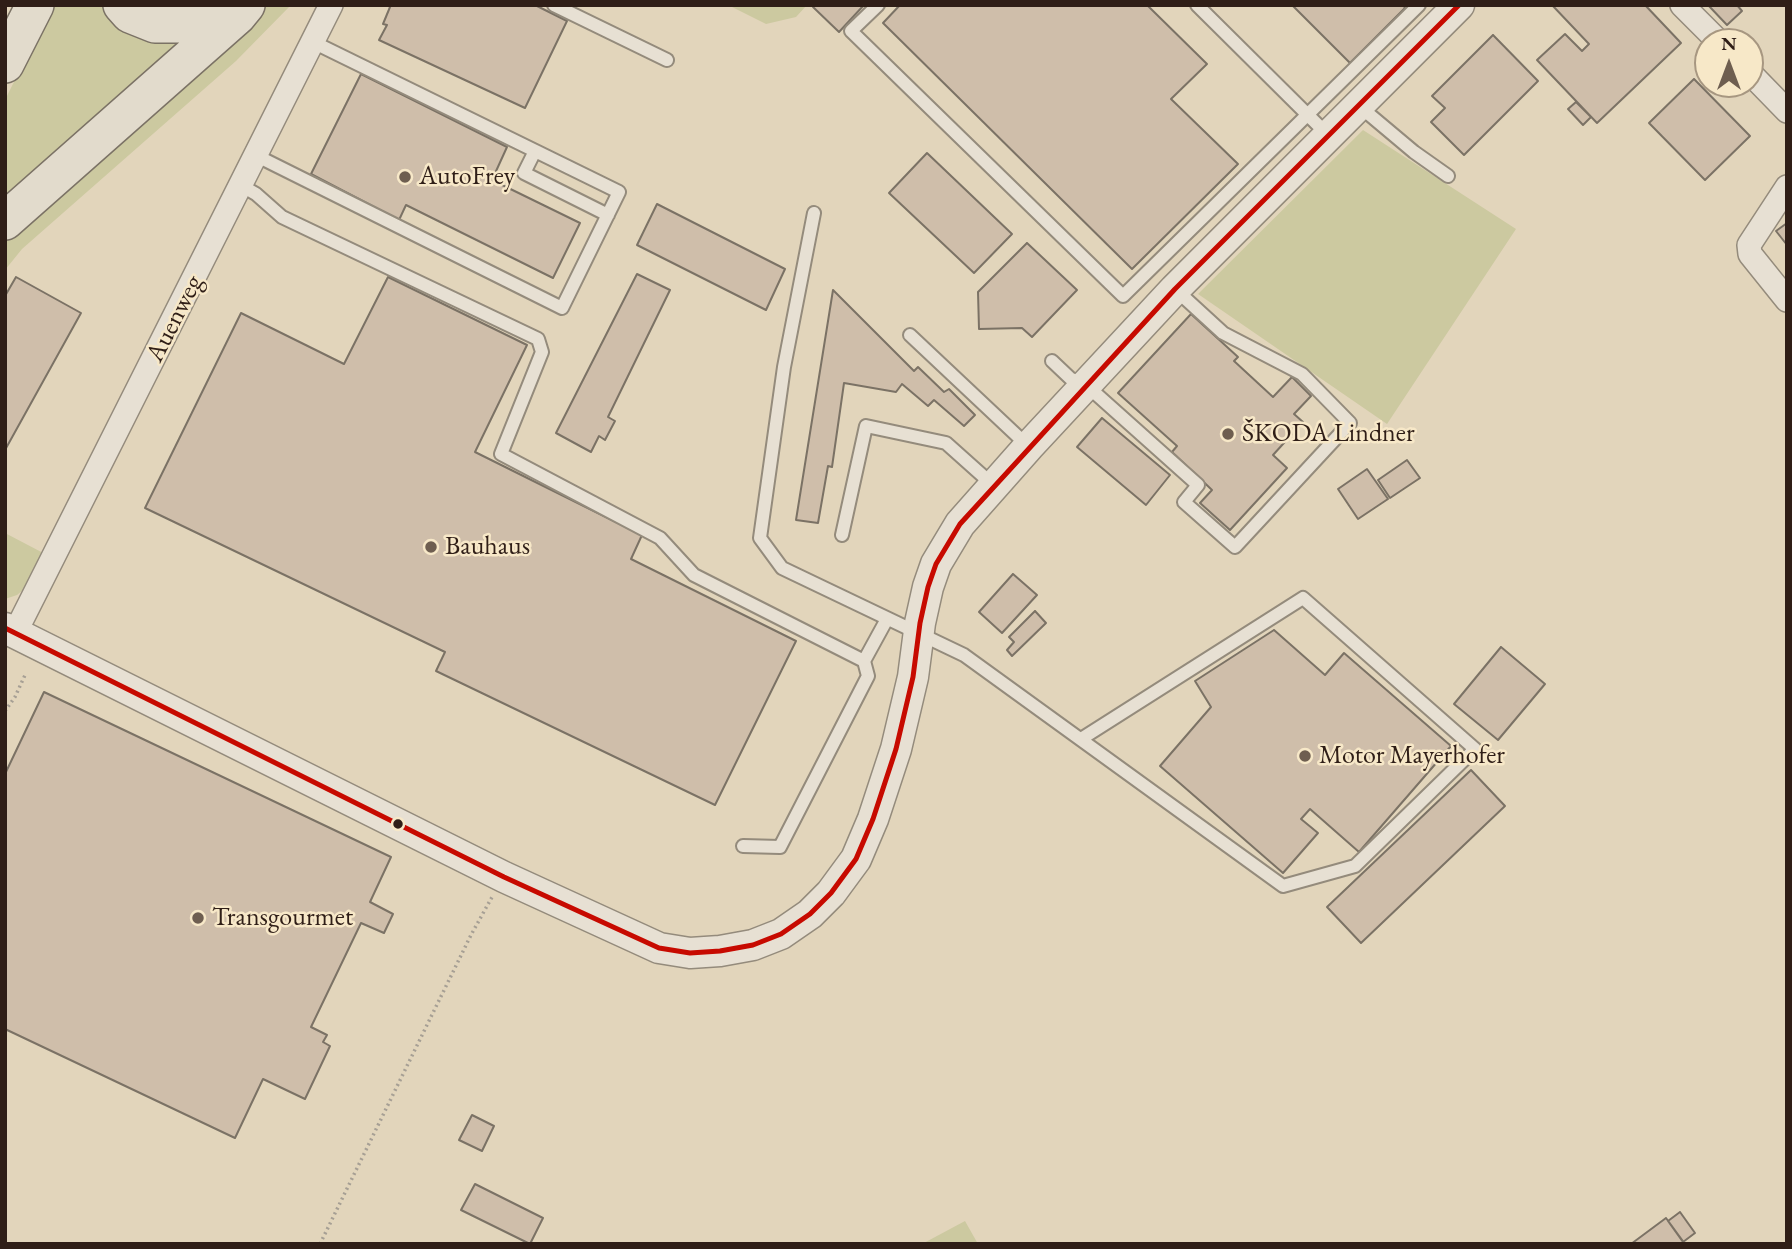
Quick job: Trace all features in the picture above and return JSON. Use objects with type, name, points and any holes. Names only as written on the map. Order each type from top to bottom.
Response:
[{"type":"main road","points":[[5,22],[13,5]]},
{"type":"main road","points":[[5,64],[36,5]]},
{"type":"main road","points":[[122,5],[130,14],[155,23],[184,24],[205,18],[225,5]]},
{"type":"main road","points":[[5,221],[237,16],[246,5]]},
{"type":"street","name":"Auenweg","points":[[9,636],[242,186],[331,5]]},
{"type":"street","points":[[9,636],[504,877],[659,948],[690,953],[720,951],[753,945],[781,934],[810,914],[831,893],[856,859],[873,819],[896,749],[913,677],[928,587],[936,564],[960,524],[1085,384],[1175,289],[1318,125],[1358,105],[1459,5]]},
{"type":"street","points":[[1682,5],[1704,28]]},
{"type":"street","points":[[1764,88],[1787,111]]},
{"type":"street","points":[[1787,187],[1749,246],[1750,254],[1787,300]]},
{"type":"lane","points":[[554,5],[667,60]]},
{"type":"lane","points":[[878,5],[851,31],[1124,296],[1318,125],[1419,5]]},
{"type":"lane","points":[[1197,5],[1318,125]]},
{"type":"lane","points":[[257,156],[562,309],[619,191],[313,42]]},
{"type":"lane","points":[[1358,105],[1414,152],[1448,176]]},
{"type":"lane","points":[[535,150],[524,173],[608,215]]},
{"type":"lane","points":[[242,186],[256,194],[282,217],[538,339],[542,352],[501,454],[660,538],[694,575],[864,661]]},
{"type":"lane","points":[[814,214],[784,367],[760,538],[782,568],[964,655],[1080,740],[1283,886],[1355,866],[1475,749],[1303,598],[1080,740]]},
{"type":"lane","points":[[1052,361],[1071,379],[1085,384],[1198,485],[1184,502],[1235,547],[1350,423],[1301,374],[1245,347],[1223,333],[1175,289]]},
{"type":"lane","points":[[910,335],[1029,446]]},
{"type":"lane","points":[[842,535],[866,426],[946,443],[993,485]]},
{"type":"lane","points":[[743,846],[780,847],[868,676],[864,661],[887,619]]},
{"type":"path","points":[[5,711],[26,673]]},
{"type":"path","points":[[320,1244],[471,935],[504,877]]},
{"type":"shaded area","points":[[52,5],[109,5],[195,33],[5,210],[5,100]]},
{"type":"shaded area","points":[[261,5],[291,5],[236,61],[22,249],[5,270],[5,235]]},
{"type":"shaded area","points":[[728,5],[807,5],[796,17],[766,24]]},
{"type":"shaded area","points":[[1363,130],[1516,229],[1387,424],[1198,294]]},
{"type":"shaded area","points":[[5,533],[47,555],[29,585],[17,595],[5,599]]},
{"type":"shaded area","points":[[965,1221],[978,1244],[922,1244]]},
{"type":"building","points":[[387,5],[535,5],[567,21],[525,108],[379,40],[387,25],[383,24],[390,7]]},
{"type":"building","points":[[814,5],[864,5],[839,32]]},
{"type":"building","points":[[900,5],[1147,5],[1207,64],[1171,99],[1238,164],[1132,269],[883,23]]},
{"type":"building","points":[[1292,5],[1403,5],[1405,8],[1350,63]]},
{"type":"building","points":[[1552,5],[1645,5],[1681,43],[1597,123],[1537,60],[1565,34],[1582,51],[1589,44]]},
{"type":"building","points":[[1708,5],[1737,5],[1742,11],[1727,25]]},
{"type":"building","points":[[1493,35],[1538,81],[1464,155],[1431,122],[1445,108],[1432,96]]},
{"type":"building","name":"AutoFrey","points":[[361,74],[507,147],[492,180],[580,223],[553,278],[406,205],[399,220],[311,174]]},
{"type":"building","points":[[1694,79],[1694,98],[1713,98],[1750,136],[1705,180],[1649,123]]},
{"type":"building","points":[[1576,102],[1591,117],[1583,125],[1568,109]]},
{"type":"building","points":[[927,153],[1012,234],[974,273],[889,193]]},
{"type":"building","points":[[657,204],[785,269],[766,310],[637,245]]},
{"type":"building","points":[[1787,223],[1787,245],[1776,231]]},
{"type":"building","points":[[1027,243],[1077,290],[1032,337],[1022,328],[979,329],[978,292]]},
{"type":"building","points":[[637,274],[670,290],[608,417],[615,421],[605,440],[599,436],[591,452],[556,433]]},
{"type":"building","points":[[16,277],[81,313],[5,450],[5,296]]},
{"type":"building","name":"Bauhaus","points":[[388,277],[527,345],[475,452],[642,535],[631,559],[796,641],[715,805],[436,671],[445,652],[145,508],[241,313],[344,364]]},
{"type":"building","points":[[833,290],[914,371],[918,367],[944,392],[949,389],[975,415],[964,426],[934,400],[928,406],[902,384],[896,392],[844,383],[832,467],[828,466],[818,523],[796,520]]},
{"type":"building","name":"ŠKODA Lindner","points":[[1191,314],[1238,357],[1234,361],[1273,397],[1292,377],[1311,396],[1294,414],[1303,422],[1273,455],[1287,468],[1230,530],[1200,503],[1212,490],[1172,452],[1177,446],[1118,393]]},
{"type":"building","points":[[1102,418],[1170,475],[1146,505],[1077,447]]},
{"type":"building","points":[[1407,460],[1420,478],[1390,498],[1378,480]]},
{"type":"building","points":[[1367,469],[1388,499],[1358,519],[1338,489]]},
{"type":"building","points":[[1013,574],[1037,595],[1002,633],[979,612]]},
{"type":"building","points":[[1035,611],[1046,623],[1012,656],[1007,650],[1014,642],[1009,637]]},
{"type":"building","name":"Motor Mayerhofer","points":[[1274,630],[1325,675],[1344,653],[1451,746],[1359,852],[1310,809],[1301,819],[1318,833],[1283,873],[1160,766],[1211,707],[1195,681]]},
{"type":"building","points":[[1501,647],[1545,684],[1498,740],[1454,704]]},
{"type":"building","name":"Transgourmet","points":[[44,692],[391,857],[370,902],[393,914],[384,933],[361,923],[311,1027],[327,1035],[323,1042],[330,1046],[305,1099],[263,1079],[235,1138],[5,1029],[5,774]]},
{"type":"building","points":[[1471,770],[1505,806],[1361,943],[1327,907]]},
{"type":"building","points":[[472,1115],[494,1126],[482,1151],[459,1140]]},
{"type":"building","points":[[475,1184],[543,1218],[530,1244],[461,1210]]},
{"type":"building","points":[[1680,1212],[1695,1233],[1683,1242],[1668,1221]]},
{"type":"building","points":[[1666,1218],[1685,1244],[1631,1244]]},
{"type":"transit line","points":[[5,628],[504,877],[659,948],[690,953],[720,951],[753,945],[781,934],[810,914],[831,893],[856,859],[873,819],[896,749],[913,677],[928,587],[936,564],[960,524],[1175,289],[1459,5]]},
{"type":"place","name":"AutoFrey","points":[[405,177]]},
{"type":"place","name":"ŠKODA Lindner","points":[[1228,434]]},
{"type":"place","name":"Bauhaus","points":[[431,547]]},
{"type":"place","name":"Motor Mayerhofer","points":[[1305,756]]},
{"type":"place","name":"Transgourmet","points":[[198,918]]}]
